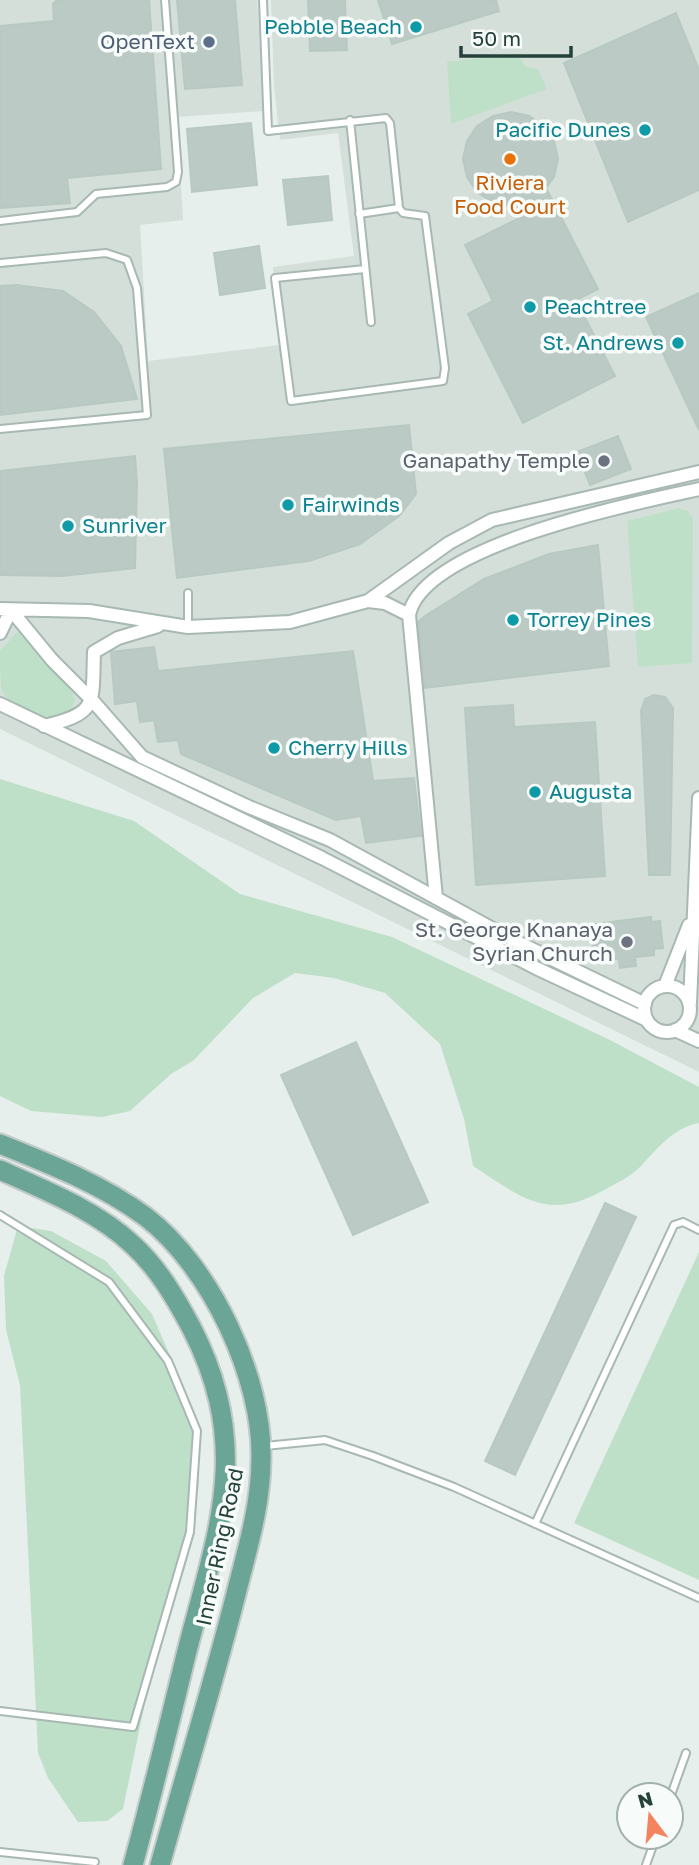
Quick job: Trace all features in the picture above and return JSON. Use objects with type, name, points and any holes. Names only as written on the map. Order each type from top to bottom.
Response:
[{"type":"main road","name":"Inner Ring Road","points":[[0,1144],[61,1168],[149,1219],[192,1263],[215,1298],[233,1335],[253,1398],[261,1446],[260,1482],[251,1535],[217,1668],[160,1865]]},
{"type":"main road","name":"Inner Ring Road","points":[[0,1170],[89,1214],[132,1244],[158,1270],[202,1349],[221,1405],[227,1464],[218,1527],[133,1865]]},
{"type":"main road","points":[[147,1814],[172,1822]]},
{"type":"street","points":[[6,609],[89,611],[162,625],[188,627],[290,622],[368,601],[449,543],[492,520],[699,472]]},
{"type":"street","points":[[436,898],[409,615],[411,602],[430,582],[499,543],[613,509],[699,489]]},
{"type":"street","points":[[368,601],[384,603],[409,615]]},
{"type":"street","points":[[0,633],[6,609]]},
{"type":"street","points":[[6,609],[142,757],[249,807],[330,840],[579,974],[645,1004]]},
{"type":"street","points":[[44,726],[76,718],[92,700],[94,652],[118,638],[162,625]]},
{"type":"street","points":[[0,704],[322,858],[536,968],[647,1020],[659,1030],[675,1030],[693,1022],[690,1003],[699,798]]},
{"type":"street","points":[[665,986],[693,914]]},
{"type":"street","points":[[647,1020],[645,1004],[652,992],[665,986],[680,990],[690,1003]]},
{"type":"street","points":[[675,1030],[699,1041]]},
{"type":"lane","points":[[0,220],[77,212],[96,194],[167,187],[176,182],[178,172],[165,0]]},
{"type":"lane","points":[[263,0],[268,131],[350,120],[386,118],[390,123],[398,208],[403,213],[425,216],[445,368],[443,381],[291,401],[275,278],[365,269]]},
{"type":"lane","points":[[350,120],[371,321]]},
{"type":"lane","points":[[359,214],[398,208]]},
{"type":"lane","points":[[0,263],[106,253],[127,260],[137,288],[147,415],[0,429]]},
{"type":"lane","points":[[188,593],[188,627]]},
{"type":"lane","points":[[0,1215],[109,1282],[168,1361],[197,1432],[190,1532],[133,1727],[0,1711]]},
{"type":"lane","points":[[535,1524],[674,1225],[683,1222],[699,1230]]},
{"type":"lane","points":[[261,1446],[325,1440],[406,1468],[699,1598]]},
{"type":"lane","points":[[676,1781],[686,1753]]},
{"type":"lane","points":[[0,1852],[95,1862]]},
{"type":"shaded area","points":[[0,0],[257,0],[264,111],[177,117],[183,220],[140,225],[148,361],[280,345],[273,267],[354,256],[338,133],[280,140],[274,86],[271,0],[699,0],[699,1072],[0,729]]},
{"type":"green space","points":[[517,54],[526,67],[538,69],[547,89],[451,124],[447,62]]},
{"type":"green space","points":[[679,508],[689,512],[693,518],[692,663],[638,667],[627,521]]},
{"type":"green space","points":[[17,632],[24,634],[71,690],[75,700],[69,714],[51,717],[31,714],[7,698],[2,690],[0,651]]},
{"type":"green space","points":[[0,779],[134,821],[240,894],[392,937],[610,1040],[699,1087],[699,1123],[681,1129],[636,1171],[604,1190],[567,1204],[536,1202],[521,1196],[473,1166],[464,1119],[440,1044],[385,993],[334,978],[295,973],[253,998],[194,1060],[171,1074],[130,1111],[102,1117],[31,1111],[0,1096]]},
{"type":"green space","points":[[18,1226],[51,1231],[106,1261],[152,1314],[195,1413],[199,1483],[191,1538],[169,1586],[123,1809],[107,1821],[78,1822],[48,1778],[38,1753],[20,1385],[6,1330],[4,1276]]},
{"type":"green space","points":[[699,1252],[699,1580],[574,1523]]},
{"type":"building","points":[[57,0],[149,0],[161,169],[67,178],[70,203],[0,208],[0,26],[54,21],[53,4]]},
{"type":"building","name":"OpenText","points":[[177,0],[235,0],[242,85],[185,89]]},
{"type":"building","points":[[308,0],[345,0],[347,50],[310,51]]},
{"type":"building","name":"Pebble Beach","points":[[378,0],[496,0],[499,11],[392,44]]},
{"type":"building","name":"Pacific Dunes","points":[[676,13],[699,70],[699,190],[628,222],[564,63]]},
{"type":"building","name":"Peachtree","points":[[511,112],[529,116],[544,126],[554,141],[558,159],[554,177],[546,188],[598,289],[576,300],[615,376],[523,423],[468,314],[493,301],[465,245],[533,211],[492,202],[477,192],[467,177],[463,159],[467,141],[477,126],[493,116]]},
{"type":"building","points":[[251,123],[257,185],[192,192],[187,129]]},
{"type":"building","points":[[328,176],[332,220],[288,225],[283,180]]},
{"type":"building","points":[[259,246],[265,288],[220,295],[214,253]]},
{"type":"building","points":[[16,285],[63,291],[94,312],[121,346],[137,399],[0,415],[0,286]]},
{"type":"building","name":"St. Andrews","points":[[699,293],[699,430],[646,317]]},
{"type":"building","name":"Fairwinds","points":[[409,425],[416,494],[399,516],[360,544],[309,561],[177,578],[164,449]]},
{"type":"building","name":"Ganapathy Temple","points":[[618,436],[631,469],[590,485],[577,452]]},
{"type":"building","name":"Sunriver","points":[[135,456],[135,568],[62,576],[0,575],[0,471]]},
{"type":"building","name":"Torrey Pines","points":[[598,545],[609,666],[425,688],[418,622],[425,616],[484,579],[549,554]]},
{"type":"building","name":"Cherry Hills","points":[[154,647],[158,671],[353,651],[373,781],[414,778],[421,836],[366,843],[361,816],[336,820],[181,754],[178,740],[158,742],[154,720],[140,722],[137,701],[115,704],[111,652]]},
{"type":"building","points":[[654,695],[665,697],[673,708],[670,875],[649,875],[641,711],[645,699]]},
{"type":"building","name":"Augusta","points":[[513,705],[514,727],[595,722],[605,876],[476,885],[465,708]]},
{"type":"building","name":"St. George Knanaya Syrian Church","points":[[651,917],[651,922],[660,921],[663,948],[654,949],[654,955],[635,957],[636,966],[620,968],[619,959],[605,960],[594,950],[592,939],[573,927]]},
{"type":"building","points":[[356,1042],[428,1202],[353,1235],[281,1075]]},
{"type":"building","points":[[605,1203],[636,1217],[515,1475],[485,1461]]},
{"type":"place","name":"Pebble Beach","points":[[416,27]]},
{"type":"place","name":"OpenText","points":[[209,42]]},
{"type":"place","name":"Pacific Dunes","points":[[645,130]]},
{"type":"place","name":"Riviera Food Court","points":[[510,159]]},
{"type":"place","name":"Peachtree","points":[[530,307]]},
{"type":"place","name":"St. Andrews","points":[[678,343]]},
{"type":"place","name":"Ganapathy Temple","points":[[604,461]]},
{"type":"place","name":"Fairwinds","points":[[288,505]]},
{"type":"place","name":"Sunriver","points":[[68,526]]},
{"type":"place","name":"Torrey Pines","points":[[513,620]]},
{"type":"place","name":"Cherry Hills","points":[[274,748]]},
{"type":"place","name":"Augusta","points":[[535,792]]},
{"type":"place","name":"St. George Knanaya Syrian Church","points":[[627,942]]}]
